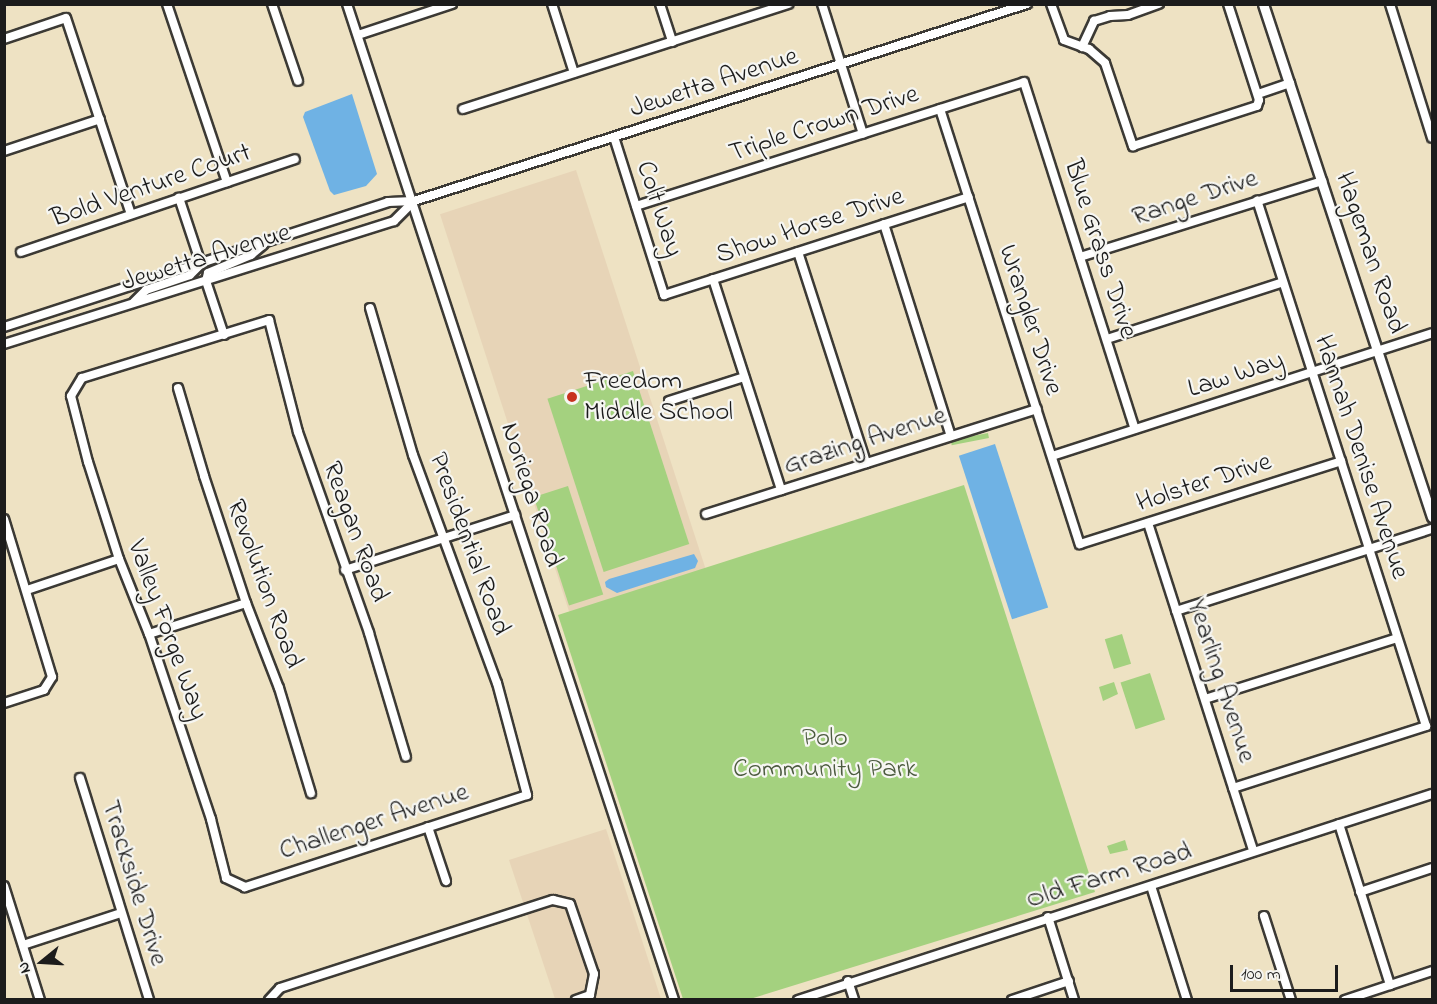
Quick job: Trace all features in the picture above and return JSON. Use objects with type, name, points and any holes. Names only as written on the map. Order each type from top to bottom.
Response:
[{"type":"main road","name":"Hageman Road","points":[[1263,4],[1379,350],[1432,517]]},
{"type":"street","points":[[167,4],[227,182]]},
{"type":"street","points":[[272,4],[298,81]]},
{"type":"street","name":"Noriega Road","points":[[347,4],[414,201],[674,999]]},
{"type":"street","points":[[357,35],[434,7],[452,4]]},
{"type":"street","points":[[552,4],[574,73]]},
{"type":"street","points":[[660,4],[672,42]]},
{"type":"street","points":[[464,109],[769,8],[788,4]]},
{"type":"street","points":[[822,4],[863,134]]},
{"type":"street","name":"Jewetta Avenue","points":[[5,327],[388,202],[414,201],[1028,4]]},
{"type":"street","points":[[1051,4],[1064,40],[1097,55],[1110,71],[1133,146],[1257,106],[1260,100],[1228,4]]},
{"type":"street","points":[[1082,47],[1095,21],[1110,15],[1128,15],[1159,4]]},
{"type":"street","points":[[1390,4],[1432,138]]},
{"type":"street","points":[[4,39],[66,18],[132,214]]},
{"type":"street","name":"Triple Crown Drive","points":[[636,206],[1024,82]]},
{"type":"street","name":"Blue Grass Drive","points":[[1024,82],[1136,429]]},
{"type":"street","points":[[1258,94],[1290,83]]},
{"type":"street","points":[[1423,109],[1432,106]]},
{"type":"street","name":"Wrangler Drive","points":[[940,109],[1080,544]]},
{"type":"street","points":[[4,151],[100,119]]},
{"type":"street","name":"Colt Way","points":[[614,137],[664,295]]},
{"type":"street","name":"Bold Venture Court","points":[[21,252],[295,159]]},
{"type":"street","name":"Range Drive","points":[[1080,257],[1322,181]]},
{"type":"street","name":"Show Horse Drive","points":[[664,295],[969,197]]},
{"type":"street","points":[[133,303],[146,290],[190,275],[201,264],[179,198]]},
{"type":"street","name":"Hannah Denise Avenue","points":[[1233,788],[1426,726],[1257,200]]},
{"type":"street","name":"Jewetta Avenue","points":[[4,344],[394,221],[414,201]]},
{"type":"street","points":[[884,224],[951,436]]},
{"type":"street","points":[[224,335],[206,281],[210,271],[251,255],[267,242]]},
{"type":"street","points":[[798,252],[866,463]]},
{"type":"street","points":[[713,279],[781,490]]},
{"type":"street","points":[[1107,339],[1283,282]]},
{"type":"street","name":"Presidential Road","points":[[370,308],[395,400],[497,683],[527,795]]},
{"type":"street","name":"Reagan Road","points":[[224,335],[269,320],[298,432],[369,633],[406,757]]},
{"type":"street","name":"Law Way","points":[[1052,456],[1432,333]]},
{"type":"street","name":"Valley Forge Way","points":[[224,335],[82,378],[72,396],[88,462],[118,559],[149,634],[212,819],[226,878],[235,882]]},
{"type":"street","points":[[669,401],[744,377]]},
{"type":"street","name":"Revolution Road","points":[[178,388],[246,603],[279,688],[311,793]]},
{"type":"street","name":"Grazing Avenue","points":[[706,514],[1036,408]]},
{"type":"street","name":"Holster Drive","points":[[1080,544],[1341,461]]},
{"type":"street","points":[[345,570],[515,515]]},
{"type":"street","points":[[4,519],[52,677],[44,690],[4,703]]},
{"type":"street","name":"Yearling Avenue","points":[[1148,523],[1253,851]]},
{"type":"street","points":[[1176,611],[1432,529]]},
{"type":"street","points":[[27,590],[118,559]]},
{"type":"street","points":[[149,634],[246,603]]},
{"type":"street","points":[[1205,699],[1397,638]]},
{"type":"street","name":"Trackside Drive","points":[[80,778],[149,999]]},
{"type":"street","name":"Old Farm Road","points":[[798,999],[1432,794]]},
{"type":"street","name":"Challenger Avenue","points":[[235,882],[245,887],[527,795]]},
{"type":"street","points":[[1339,824],[1390,985]]},
{"type":"street","points":[[428,827],[446,880]]},
{"type":"street","points":[[1360,892],[1432,868]]},
{"type":"street","points":[[4,886],[40,999]]},
{"type":"street","points":[[1151,886],[1187,999]]},
{"type":"street","points":[[268,999],[280,988],[553,900],[570,904],[594,974],[590,995],[576,999]]},
{"type":"street","points":[[23,945],[121,913]]},
{"type":"street","points":[[1264,916],[1291,999]]},
{"type":"street","points":[[1048,917],[1074,999]]},
{"type":"street","points":[[1345,999],[1432,971]]},
{"type":"street","points":[[849,981],[854,999]]},
{"type":"street","points":[[1012,999],[1069,981]]},
{"type":"shaded area","name":"Freedom Middle School","points":[[576,170],[705,568],[569,613],[440,214]]},
{"type":"shaded area","points":[[606,829],[661,999],[555,999],[509,860]]},
{"type":"green space","points":[[633,371],[689,544],[604,572],[547,399]]},
{"type":"green space","points":[[988,433],[989,438],[952,445],[951,440]]},
{"type":"green space","name":"Polo Community Park","points":[[964,485],[1095,892],[750,999],[683,999],[558,615]]},
{"type":"green space","points":[[568,486],[603,594],[569,606],[534,497]]},
{"type":"green space","points":[[1122,634],[1131,664],[1114,669],[1105,639]]},
{"type":"green space","points":[[1150,673],[1165,720],[1136,729],[1121,683]]},
{"type":"green space","points":[[1114,682],[1118,694],[1103,701],[1099,687]]},
{"type":"green space","points":[[1125,840],[1128,850],[1110,854],[1107,846]]},
{"type":"water","points":[[352,94],[377,174],[366,186],[334,195],[330,191],[303,117],[305,112]]},
{"type":"water","points":[[995,444],[1048,608],[1012,619],[959,456]]},
{"type":"water","points":[[694,554],[698,561],[695,568],[617,593],[606,587],[605,582],[609,579]]},
{"type":"place","name":"Freedom Middle School","points":[[572,397]]}]
